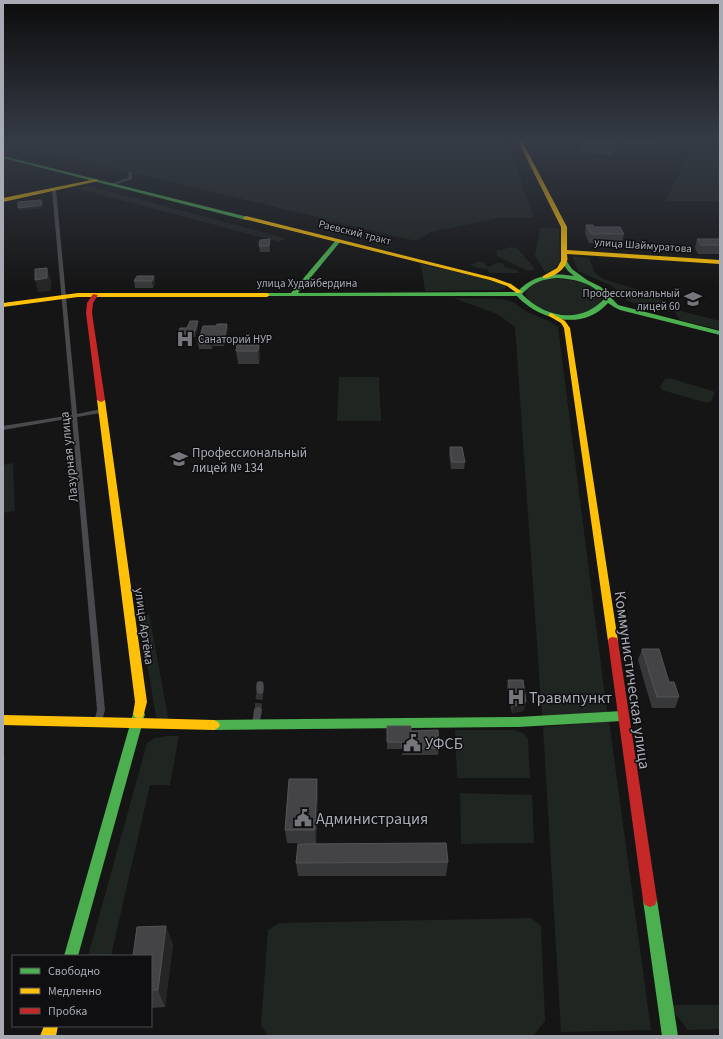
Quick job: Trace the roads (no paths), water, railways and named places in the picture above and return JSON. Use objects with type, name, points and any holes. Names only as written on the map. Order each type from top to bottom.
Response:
[{"type":"main road","name":"Раевский тракт","points":[[135,189],[492,279],[509,285],[519,293],[521,300],[526,304],[551,315]]},
{"type":"main road","points":[[545,189],[564,225],[565,256],[570,270],[586,282],[600,289],[608,299],[620,307],[720,334]]},
{"type":"main road","points":[[3,200],[54,190]]},
{"type":"main road","points":[[293,295],[338,241]]},
{"type":"main road","points":[[519,293],[528,282],[541,278],[558,269],[565,256]]},
{"type":"main road","name":"улица Шаймуратова","points":[[565,256],[720,262]]},
{"type":"main road","name":"Раевский тракт","points":[[492,279],[513,281],[567,277],[586,282]]},
{"type":"main road","name":"улица Худайбердина","points":[[3,305],[63,297],[95,295],[519,293]]},
{"type":"main road","name":"улица Артёма","points":[[71,955],[141,702],[89,313],[90,303],[95,295]]},
{"type":"main road","points":[[597,312],[604,307],[608,299]]},
{"type":"main road","points":[[551,315],[563,322],[567,328],[574,320],[584,316],[597,312],[616,310],[720,337]]},
{"type":"main road","points":[[551,315],[572,317],[584,316]]},
{"type":"main road","name":"Коммунистическая улица","points":[[567,328],[622,716],[670,1036]]},
{"type":"main road","points":[[3,720],[136,724],[256,725],[518,722],[622,716]]},
{"type":"street","name":"Лазурная улица","points":[[54,190],[101,710],[98,722]]},
{"type":"street","points":[[3,428],[101,411]]},
{"type":"street","points":[[256,725],[258,710]]},
{"type":"tunnel","points":[[258,710],[260,691]]},
{"type":"place","name":"Профессиональный лицей 60","points":[[693,299]]},
{"type":"place","name":"Санаторий НУР","points":[[185,339]]},
{"type":"place","name":"Профессиональный лицей № 134","points":[[179,459]]},
{"type":"place","name":"Травмпункт","points":[[516,697]]},
{"type":"place","name":"УФСБ","points":[[412,743]]},
{"type":"place","name":"Администрация","points":[[303,818]]}]
